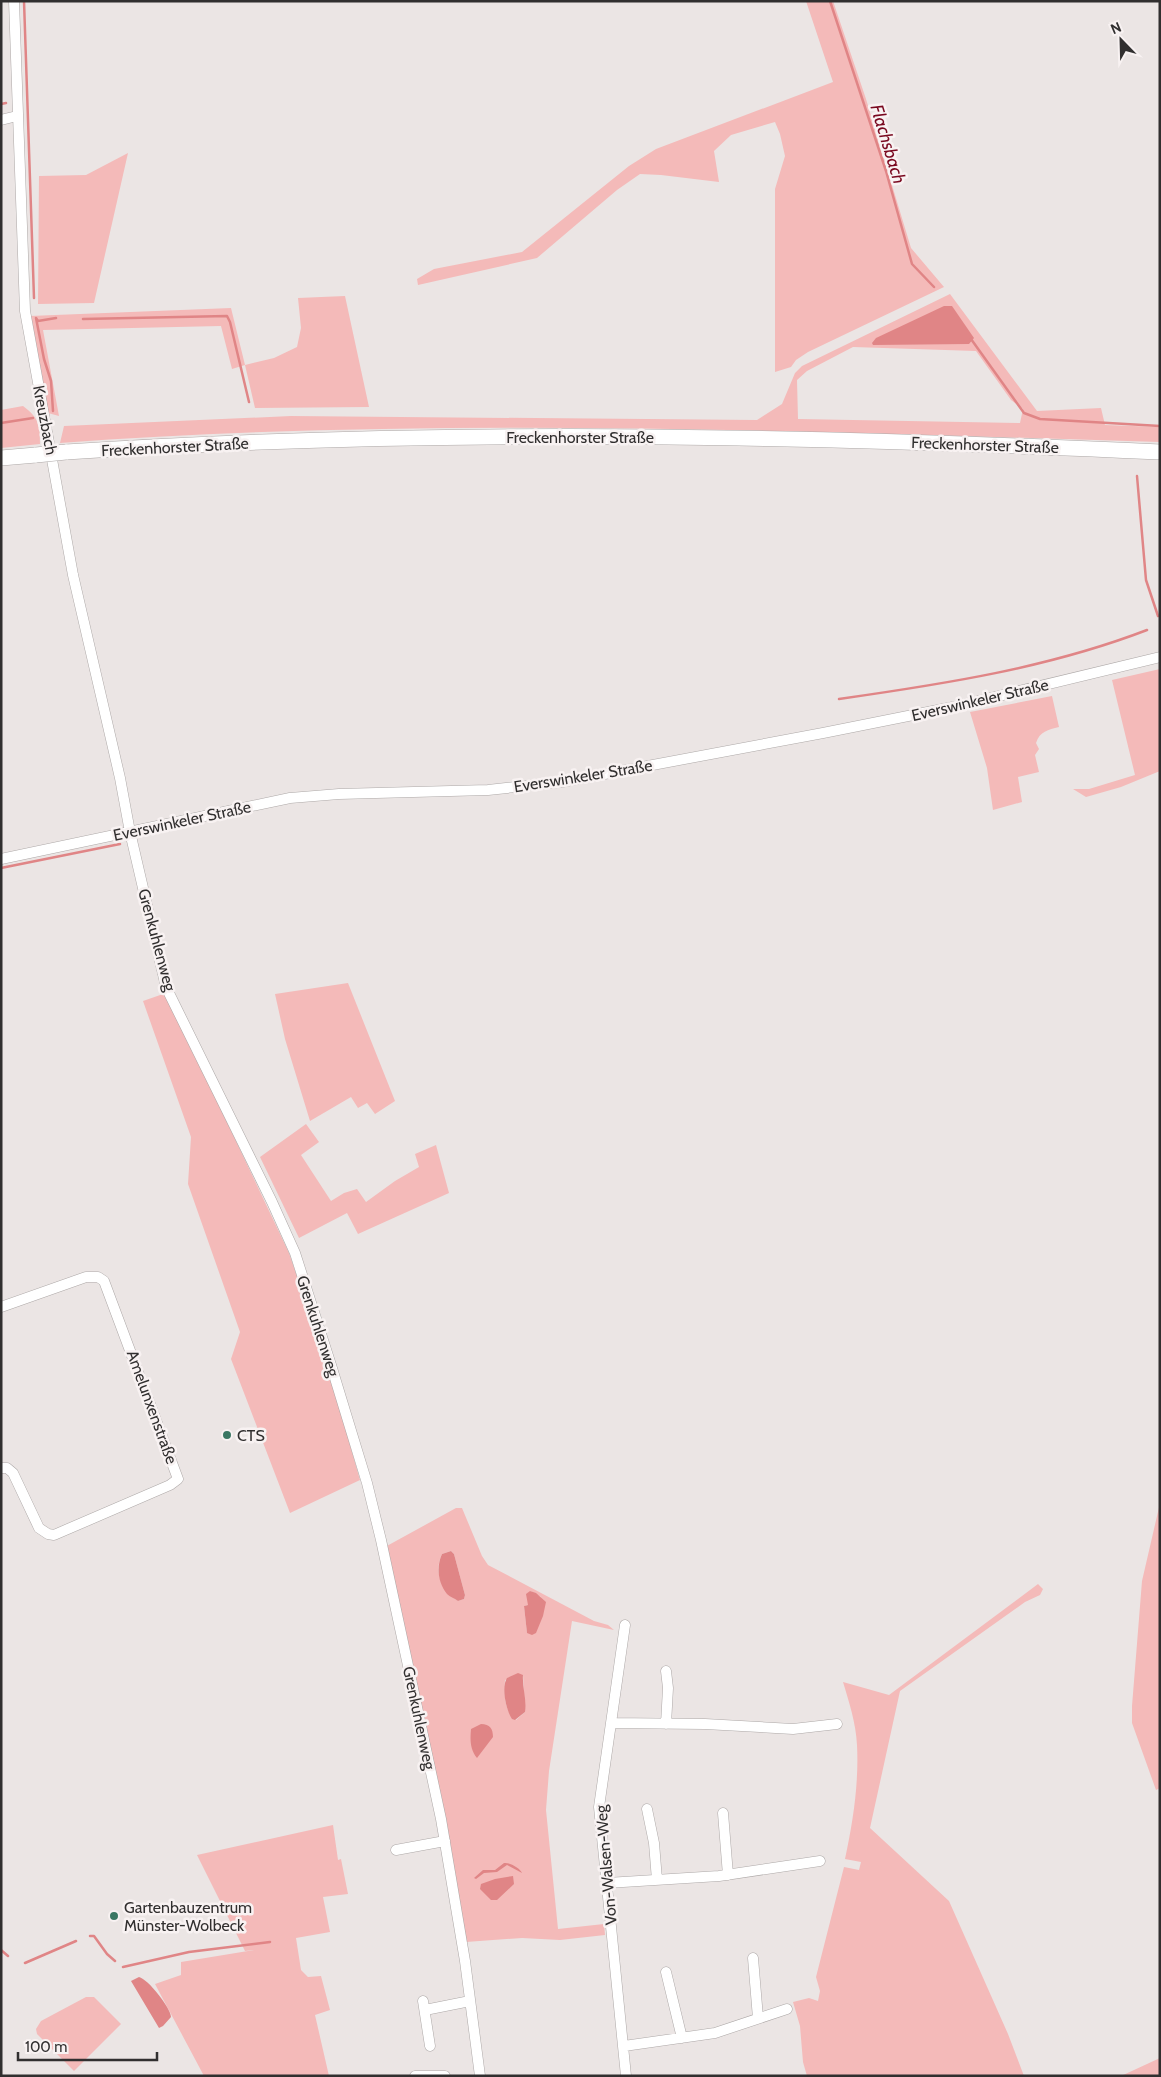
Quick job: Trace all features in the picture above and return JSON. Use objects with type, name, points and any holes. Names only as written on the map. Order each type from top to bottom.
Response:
[{"type":"main road","name":"Freckenhorster Straße","points":[[1,458],[66,452],[315,441],[641,437],[1011,445],[1160,452]]},
{"type":"street","name":"Kreuzbach","points":[[14,1],[25,311],[73,575],[120,778],[130,832]]},
{"type":"street","points":[[1,120],[17,116]]},
{"type":"street","name":"Everswinkeler Straße","points":[[1,859],[268,802],[309,796],[488,790],[562,782],[954,707],[1160,657]]},
{"type":"street","name":"Grenkuhlenweg","points":[[130,832],[166,987],[295,1252],[367,1483],[427,1750],[470,2001],[480,2076]]},
{"type":"street","name":"Amelunxenstraße","points":[[1,1307],[86,1277],[98,1277],[104,1281],[178,1479],[170,1485],[54,1535],[38,1528],[13,1472],[7,1468],[1,1468]]},
{"type":"street","name":"Von-Walsen-Weg","points":[[625,1625],[599,1807],[626,2076]]},
{"type":"street","points":[[666,1670],[668,1688],[666,1724]]},
{"type":"street","points":[[611,1723],[779,1729],[837,1724]]},
{"type":"street","points":[[647,1810],[654,1843],[657,1880]]},
{"type":"street","points":[[723,1813],[728,1875]]},
{"type":"street","points":[[396,1850],[444,1842]]},
{"type":"street","points":[[607,1884],[728,1875],[820,1862]]},
{"type":"street","points":[[753,1958],[758,2018]]},
{"type":"street","points":[[666,1972],[682,2038]]},
{"type":"street","points":[[430,2046],[424,2005],[470,2001]]},
{"type":"street","points":[[624,2046],[715,2033],[787,2009]]},
{"type":"street","points":[[415,2076],[445,2076]]},
{"type":"shaded area","points":[[806,1],[833,1],[866,99],[911,248],[944,287],[808,352],[796,360],[791,367],[775,372],[775,189],[785,156],[775,122],[731,135],[714,151],[719,182],[640,174],[617,190],[537,258],[418,285],[417,279],[434,269],[522,252],[629,166],[656,149],[833,82]]},
{"type":"shaded area","points":[[128,153],[94,303],[38,304],[39,176],[86,175]]},
{"type":"shaded area","points":[[950,294],[1037,411],[1101,408],[1105,425],[1160,427],[1160,442],[747,430],[472,428],[197,435],[60,443],[64,426],[291,416],[757,420],[782,404],[795,373],[802,366]],"holes":[[[853,347],[976,351],[1011,400],[1023,409],[1020,423],[798,419],[797,380],[807,371]]]},
{"type":"shaded area","points":[[345,296],[369,407],[255,408],[245,365],[274,358],[297,347],[301,328],[298,298]]},
{"type":"shaded area","points":[[944,306],[952,306],[974,338],[969,344],[873,345],[872,343],[876,338]]},
{"type":"shaded area","points":[[231,308],[245,365],[232,369],[221,326],[43,330],[59,416],[48,413],[30,316]]},
{"type":"shaded area","points":[[23,406],[38,422],[40,444],[1,448],[1,410]]},
{"type":"shaded area","points":[[1160,669],[1160,771],[1121,787],[1086,797],[1073,789],[1089,789],[1135,775],[1112,680]]},
{"type":"shaded area","points":[[1052,696],[1059,727],[1045,732],[1036,743],[1039,749],[1035,755],[1039,772],[1018,777],[1022,802],[993,810],[987,768],[970,712]]},
{"type":"shaded area","points":[[348,983],[395,1101],[375,1114],[367,1103],[358,1108],[351,1097],[310,1121],[285,1039],[275,994]]},
{"type":"shaded area","points":[[166,993],[289,1253],[327,1363],[360,1480],[290,1513],[231,1359],[240,1332],[188,1184],[191,1137],[143,1001]]},
{"type":"shaded area","points":[[306,1124],[319,1142],[301,1155],[331,1201],[344,1193],[357,1189],[366,1202],[395,1181],[419,1167],[415,1154],[436,1145],[449,1193],[358,1234],[347,1213],[299,1238],[260,1157]]},
{"type":"shaded area","points":[[1160,1503],[1160,1788],[1156,1790],[1132,1723],[1132,1706],[1142,1581]]},
{"type":"shaded area","points":[[456,1508],[462,1508],[482,1556],[488,1565],[594,1621],[608,1625],[614,1630],[572,1621],[549,1771],[546,1810],[558,1929],[604,1924],[605,1935],[560,1940],[522,1938],[466,1942],[385,1547]],"holes":[[[451,1551],[454,1554],[465,1595],[464,1599],[458,1601],[447,1592],[438,1568],[442,1554]],[[530,1591],[541,1597],[542,1618],[527,1633],[524,1606],[528,1605]],[[523,1675],[525,1712],[516,1720],[507,1707],[505,1680]]]},
{"type":"shaded area","points":[[451,1551],[454,1554],[465,1595],[464,1599],[458,1601],[444,1590],[439,1575],[439,1564],[442,1554]]},
{"type":"shaded area","points":[[1038,1584],[1043,1589],[1040,1595],[1025,1602],[900,1691],[870,1828],[949,1901],[1008,2034],[1024,2076],[807,2076],[803,2062],[800,2026],[793,2002],[809,1998],[818,2001],[820,1991],[816,1977],[844,1867],[859,1870],[861,1862],[845,1859],[855,1802],[857,1745],[852,1713],[843,1682],[889,1695]]},
{"type":"shaded area","points":[[530,1591],[536,1593],[546,1602],[536,1633],[532,1635],[527,1633],[524,1606],[528,1605],[526,1594]]},
{"type":"shaded area","points":[[518,1673],[523,1675],[525,1712],[515,1720],[512,1719],[508,1710],[504,1687],[507,1678]]},
{"type":"shaded area","points":[[481,1724],[487,1725],[490,1728],[493,1737],[477,1758],[471,1744],[471,1729]]},
{"type":"shaded area","points":[[333,1825],[338,1860],[341,1859],[348,1894],[323,1897],[330,1932],[296,1938],[301,1970],[308,1977],[321,1976],[330,2010],[315,2015],[329,2076],[204,2076],[155,1984],[181,1975],[181,1962],[254,1950],[245,1951],[197,1855]]},
{"type":"shaded area","points":[[504,1863],[509,1863],[522,1873],[507,1865],[497,1872],[484,1873],[476,1879],[474,1878],[483,1870],[495,1870]]},
{"type":"shaded area","points":[[513,1876],[514,1884],[497,1900],[491,1900],[480,1889],[481,1884]]},
{"type":"shaded area","points":[[139,1977],[153,1988],[170,2013],[171,2017],[159,2028],[131,1981]]},
{"type":"shaded area","points":[[86,1997],[94,1997],[121,2024],[74,2071],[37,2034],[36,2029],[41,2021]]},
{"type":"shaded area","points":[[1160,2058],[1160,2076],[1121,2076]]},
{"type":"waterway","points":[[24,1],[34,298]]},
{"type":"waterway","name":"Flachsbach","points":[[830,1],[886,171],[912,264],[934,287]]},
{"type":"waterway","points":[[1,104],[6,103]]},
{"type":"waterway","points":[[83,319],[227,316],[249,402]]},
{"type":"waterway","points":[[53,411],[51,381],[44,359],[36,318],[38,321],[56,318]]},
{"type":"waterway","name":"Flachsbach","points":[[971,339],[1024,413],[1040,419],[1160,426]]},
{"type":"waterway","points":[[1,423],[33,418]]},
{"type":"waterway","points":[[1137,476],[1146,580],[1158,616]]},
{"type":"waterway","points":[[839,699],[956,681],[1034,665],[1072,655],[1147,630]]},
{"type":"waterway","points":[[1,868],[120,844]]},
{"type":"waterway","points":[[90,1936],[94,1936],[107,1954],[115,1961]]},
{"type":"waterway","points":[[25,1963],[76,1941]]},
{"type":"waterway","points":[[123,1967],[189,1952],[270,1942]]},
{"type":"waterway","points":[[1,1950],[8,1956]]},
{"type":"place","name":"CTS","points":[[227,1435]]},
{"type":"place","name":"Gartenbauzentrum Münster-Wolbeck","points":[[114,1916]]}]
